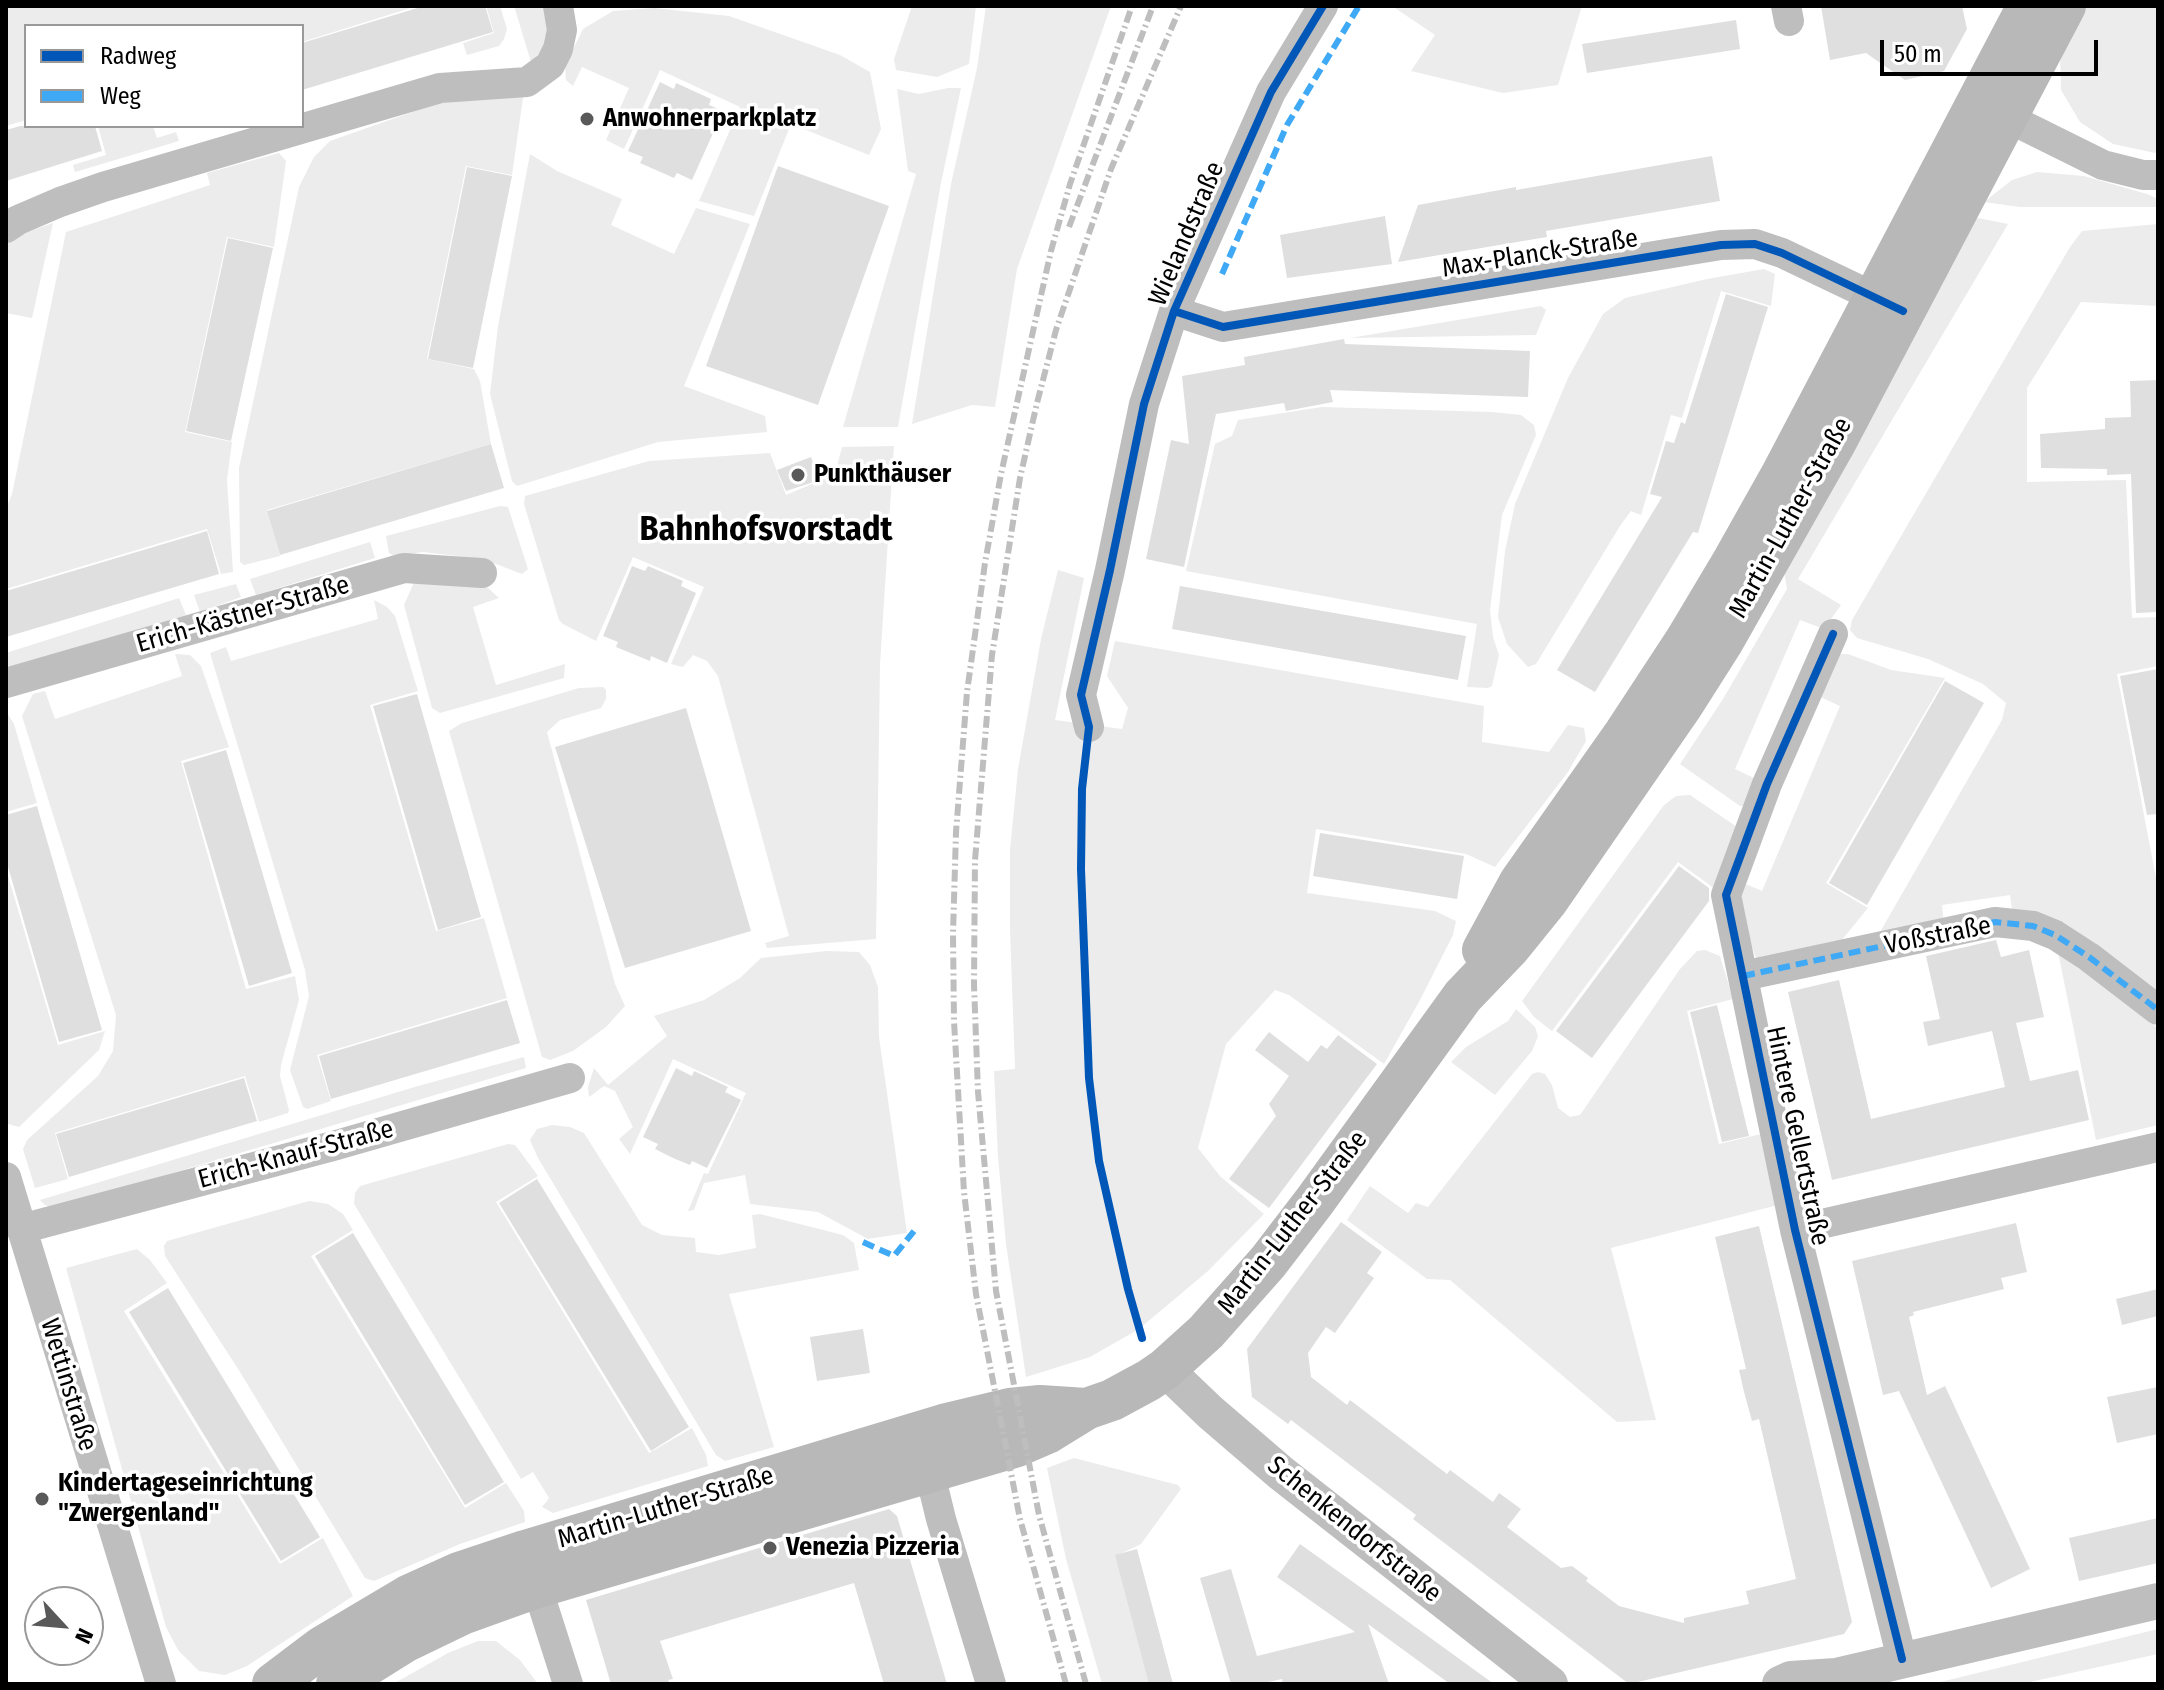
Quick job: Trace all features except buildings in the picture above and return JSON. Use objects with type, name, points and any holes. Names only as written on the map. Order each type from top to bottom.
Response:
[{"type":"main road","name":"Martin-Luther-Straße","points":[[273,1684],[322,1647],[408,1596],[459,1573],[531,1569],[925,1451],[1010,1409],[1040,1406],[1086,1409],[1132,1390],[1165,1369],[1206,1332],[1268,1262],[1463,996],[1509,948],[1547,901],[1683,704],[1835,443],[1889,304],[1990,110],[2028,6]]},
{"type":"main road","name":"Martin-Luther-Straße","points":[[1990,110],[2065,6]]},
{"type":"main road","name":"Martin-Luther-Straße","points":[[337,1684],[406,1641],[462,1614],[531,1569]]},
{"type":"street","points":[[304,128],[440,88],[527,82],[550,65],[558,49],[562,30],[558,6]]},
{"type":"street","name":"Wielandstraße","points":[[1089,727],[1081,695],[1144,404],[1174,311],[1271,92],[1323,6]]},
{"type":"street","points":[[1990,110],[2103,165],[2143,175],[2158,175]]},
{"type":"street","points":[[6,228],[60,202],[103,187],[304,128]]},
{"type":"street","name":"Max-Planck-Straße","points":[[1174,311],[1223,327],[1721,245],[1744,244],[1755,244],[1782,253],[1889,304]]},
{"type":"street","name":"Erich-Kästner-Straße","points":[[6,683],[404,568],[482,573]]},
{"type":"street","name":"Hintere Gellertstraße","points":[[1833,634],[1767,784],[1726,895],[1795,1230],[1902,1659]]},
{"type":"street","name":"Voßstraße","points":[[1743,976],[1995,922],[2033,926],[2055,935],[2158,1010]]},
{"type":"street","name":"Erich-Knauf-Straße","points":[[21,1229],[333,1146],[570,1078]]},
{"type":"street","points":[[1795,1230],[2158,1147]]},
{"type":"street","name":"Wettinstraße","points":[[6,1177],[161,1684]]},
{"type":"street","name":"Schenkendorfstraße","points":[[1165,1369],[1281,1473],[1550,1684]]},
{"type":"street","points":[[925,1451],[941,1519],[991,1684]]},
{"type":"street","points":[[531,1569],[568,1684]]},
{"type":"street","points":[[1780,1684],[1791,1679],[1831,1680],[1902,1659],[2158,1601]]},
{"type":"shaded area","points":[[6,6],[417,6],[304,41],[304,24],[24,24],[24,121],[6,126]]},
{"type":"shaded area","points":[[486,6],[500,6],[507,29],[504,39],[499,46],[467,55],[463,43],[494,33]]},
{"type":"shaded area","points":[[514,6],[548,6],[553,21],[545,47],[531,62]]},
{"type":"shaded area","points":[[912,6],[976,6],[969,64],[937,77],[896,70],[894,59]]},
{"type":"shaded area","points":[[986,6],[1111,6],[1017,269],[995,407],[972,405],[912,424],[951,184],[977,68]]},
{"type":"shaded area","points":[[1392,6],[1582,6],[1558,85],[1503,93],[1411,71],[1435,35]]},
{"type":"shaded area","points":[[2085,6],[2158,6],[2158,151],[2155,153],[2113,144],[2080,122],[2061,90],[2060,52]]},
{"type":"shaded area","points":[[654,8],[729,16],[840,55],[870,72],[881,129],[869,155],[791,124],[754,216],[699,201],[740,107],[660,70],[624,149],[606,140],[629,88],[582,67],[573,86],[566,80],[565,66],[583,29],[613,11]]},
{"type":"shaded area","points":[[961,88],[898,427],[843,427],[916,174],[908,171],[897,89],[919,94]]},
{"type":"shaded area","points":[[524,91],[512,175],[466,166],[427,359],[474,369],[480,381],[491,444],[267,510],[280,556],[244,565],[240,562],[239,468],[299,187],[314,157],[330,141],[469,92]]},
{"type":"shaded area","points":[[99,128],[154,128],[157,138],[176,132],[179,141],[75,172],[73,165],[106,155]]},
{"type":"shaded area","points":[[279,153],[286,161],[274,247],[227,237],[185,432],[232,442],[227,480],[233,572],[221,574],[207,529],[6,589],[6,509],[12,494],[66,232],[210,185],[207,173]]},
{"type":"shaded area","points":[[530,154],[557,171],[622,199],[611,225],[674,254],[696,208],[750,224],[684,386],[765,416],[767,432],[658,442],[517,486],[512,481],[490,394],[498,326]]},
{"type":"shaded area","points":[[2037,172],[2084,176],[2147,194],[2158,199],[2158,207],[2020,207],[1984,202],[2012,180]]},
{"type":"shaded area","points":[[1978,218],[2008,224],[1798,579],[1841,605],[1824,629],[1800,620],[1735,769],[1756,779],[1747,806],[1740,806],[1680,764],[1723,699],[1787,589],[1784,571],[1972,221]]},
{"type":"shaded area","points":[[53,223],[32,318],[6,313],[6,245],[18,235]]},
{"type":"shaded area","points":[[2158,224],[2158,306],[2081,302],[2027,388],[2027,482],[2126,480],[2132,618],[2158,617],[2158,666],[2117,674],[2158,888],[2158,1002],[2013,916],[2010,895],[1942,905],[1944,925],[1880,932],[2002,720],[2006,703],[1983,684],[1928,659],[1857,638],[1850,630],[1852,620],[2082,231]]},
{"type":"shaded area","points":[[1764,269],[1775,274],[1771,306],[1721,291],[1682,418],[1671,415],[1641,515],[1631,511],[1536,664],[1528,667],[1507,644],[1498,617],[1505,551],[1515,504],[1568,378],[1603,314],[1625,298]]},
{"type":"shaded area","points":[[1541,306],[1546,310],[1536,335],[1350,338]]},
{"type":"shaded area","points":[[1322,407],[1491,412],[1521,415],[1534,425],[1536,435],[1502,515],[1490,610],[1499,655],[1492,686],[1467,687],[1477,624],[1186,571],[1215,444],[1232,436],[1238,420]]},
{"type":"shaded area","points":[[894,446],[880,664],[876,939],[767,948],[765,943],[789,936],[718,676],[707,661],[693,655],[683,667],[671,664],[704,587],[633,557],[596,641],[559,620],[524,504],[525,496],[649,461],[770,453],[786,495],[835,474],[842,447]]},
{"type":"shaded area","points":[[500,506],[508,507],[528,569],[522,574],[483,559],[423,552],[394,556],[389,553],[386,536]]},
{"type":"shaded area","points":[[370,542],[375,558],[256,595],[250,579]]},
{"type":"shaded area","points":[[1058,570],[1084,578],[1055,720],[1122,729],[1128,708],[1107,676],[1115,641],[1484,706],[1482,742],[1549,752],[1568,725],[1584,728],[1586,741],[1568,772],[1495,867],[1466,854],[1316,829],[1307,893],[1435,911],[1456,921],[1453,935],[1420,1000],[1384,1064],[1289,995],[1275,990],[1226,1044],[1198,1148],[1220,1176],[1264,1214],[1208,1271],[1139,1329],[1090,1357],[1026,1377],[1006,1244],[994,1071],[1015,1069],[1010,850],[1018,769],[1041,639]]},
{"type":"shaded area","points":[[465,577],[487,587],[499,598],[473,607],[496,685],[565,664],[564,678],[440,713],[432,708],[404,605],[416,578]]},
{"type":"shaded area","points":[[236,584],[241,597],[200,612],[194,595]]},
{"type":"shaded area","points":[[179,598],[186,615],[6,671],[6,653]]},
{"type":"shaded area","points":[[374,600],[395,616],[418,691],[370,705],[436,931],[484,918],[507,998],[317,1055],[331,1101],[307,1109],[303,1107],[290,1070],[309,996],[305,970],[210,653],[226,647],[231,661],[378,619]]},
{"type":"shaded area","points":[[175,654],[190,655],[201,666],[229,747],[181,761],[246,989],[295,976],[299,1000],[280,1076],[289,1110],[288,1113],[259,1122],[245,1076],[55,1133],[68,1179],[35,1188],[23,1149],[27,1140],[98,1076],[113,1051],[116,1015],[22,716],[33,694],[45,691],[55,719],[182,676]]},
{"type":"shaded area","points":[[1838,654],[1848,654],[1891,670],[1945,678],[1826,883],[1868,908],[1841,941],[1766,961],[1756,958],[1750,942],[1740,897],[1741,882],[1762,891],[1840,706],[1818,696]]},
{"type":"shaded area","points":[[603,687],[606,699],[601,708],[560,720],[547,732],[615,984],[625,1006],[606,1027],[573,1051],[550,1060],[542,1057],[449,731],[462,723],[579,688]]},
{"type":"shaded area","points":[[6,711],[14,724],[37,803],[6,812]]},
{"type":"shaded area","points":[[1690,795],[1740,829],[1719,892],[1678,862],[1552,1031],[1534,1017],[1522,1001],[1664,805],[1676,796]]},
{"type":"shaded area","points":[[6,869],[58,1045],[105,1031],[99,1050],[19,1127],[8,1124],[6,1117]]},
{"type":"shaded area","points":[[2057,947],[2150,1020],[2158,1030],[2158,1125],[2096,1140]]},
{"type":"shaded area","points":[[1705,950],[1720,956],[1733,999],[1687,1011],[1719,1144],[1765,1133],[1782,1204],[1611,1248],[1656,1420],[1617,1422],[1450,1280],[1427,1279],[1347,1220],[1370,1186],[1408,1213],[1416,1203],[1428,1207],[1532,1074],[1545,1074],[1552,1085],[1558,1108],[1570,1117],[1580,1115],[1680,969],[1697,951]]},
{"type":"shaded area","points":[[827,951],[859,952],[870,965],[878,987],[879,1037],[907,1233],[868,1239],[818,1212],[750,1204],[745,1175],[704,1183],[694,1210],[688,1211],[704,1173],[708,1174],[746,1093],[673,1059],[630,1154],[619,1139],[633,1127],[615,1091],[604,1086],[589,1097],[588,1087],[594,1068],[608,1085],[667,1036],[654,1016],[704,1000],[740,978],[761,958]]},
{"type":"shaded area","points":[[1516,1009],[1535,1027],[1538,1036],[1532,1051],[1495,1095],[1451,1062],[1466,1047],[1508,1021]]},
{"type":"shaded area","points":[[524,1057],[526,1068],[55,1208],[40,1200],[418,1086]]},
{"type":"shaded area","points":[[552,1125],[570,1127],[584,1133],[642,1225],[662,1235],[695,1238],[696,1252],[719,1255],[756,1248],[752,1215],[760,1214],[843,1235],[854,1243],[859,1270],[729,1294],[774,1447],[725,1461],[716,1455],[538,1158],[530,1140],[537,1129]]},
{"type":"shaded area","points":[[508,1144],[515,1145],[538,1176],[496,1202],[649,1453],[692,1428],[706,1455],[708,1466],[553,1513],[542,1507],[549,1498],[533,1472],[521,1479],[354,1204],[355,1193],[360,1186]]},
{"type":"shaded area","points":[[309,1201],[328,1204],[343,1214],[353,1230],[311,1256],[465,1508],[506,1483],[524,1511],[525,1522],[460,1544],[374,1581],[365,1578],[240,1372],[165,1256],[167,1241]]},
{"type":"shaded area","points":[[137,1249],[150,1260],[167,1283],[124,1311],[280,1564],[323,1538],[353,1596],[247,1666],[225,1675],[199,1671],[178,1650],[166,1627],[66,1268]]},
{"type":"shaded area","points":[[1074,1458],[1178,1485],[1181,1489],[1141,1544],[1116,1556],[1155,1684],[1102,1684],[1066,1559],[1047,1468]]},
{"type":"shaded area","points":[[2158,1629],[2158,1654],[2021,1684],[1932,1684]]},
{"type":"shaded area","points":[[478,1641],[496,1641],[520,1660],[538,1684],[393,1684],[448,1653]]},
{"type":"railway","points":[[1066,1684],[1020,1519],[976,1294],[964,1192],[954,1021],[956,832],[967,692],[1001,474],[1051,251],[1070,184],[1132,6]]},
{"type":"railway","points":[[1069,227],[1153,6]]},
{"type":"railway","points":[[1086,1684],[1039,1515],[996,1291],[978,1092],[974,984],[975,860],[992,655],[1020,478],[1037,403],[1056,330],[1111,169],[1181,6]]},
{"type":"marked path","points":[[1222,274],[1287,125],[1359,6]]},
{"type":"marked path","points":[[1743,976],[1995,922],[2033,926],[2055,935],[2158,1010]]},
{"type":"marked path","points":[[863,1242],[894,1256],[914,1231]]},
{"type":"cycle path","points":[[1142,1338],[1099,1161],[1089,1078],[1081,869],[1082,789],[1089,727],[1081,695],[1144,404],[1174,311],[1271,92],[1323,6]]},
{"type":"cycle path","points":[[1174,311],[1223,327],[1721,245],[1755,244],[1782,253],[1903,311]]},
{"type":"cycle path","points":[[1833,634],[1767,784],[1726,895],[1795,1230],[1902,1659]]},
{"type":"place","name":"Anwohnerparkplatz","points":[[587,119]]},
{"type":"place","name":"Punkthäuser","points":[[798,475]]},
{"type":"place","name":"Kindertageseinrichtung \"Zwergenland\"","points":[[42,1499]]},
{"type":"place","name":"Venezia Pizzeria","points":[[770,1548]]},
{"type":"district","name":"Bahnhofsvorstadt","points":[[766,531]]}]
